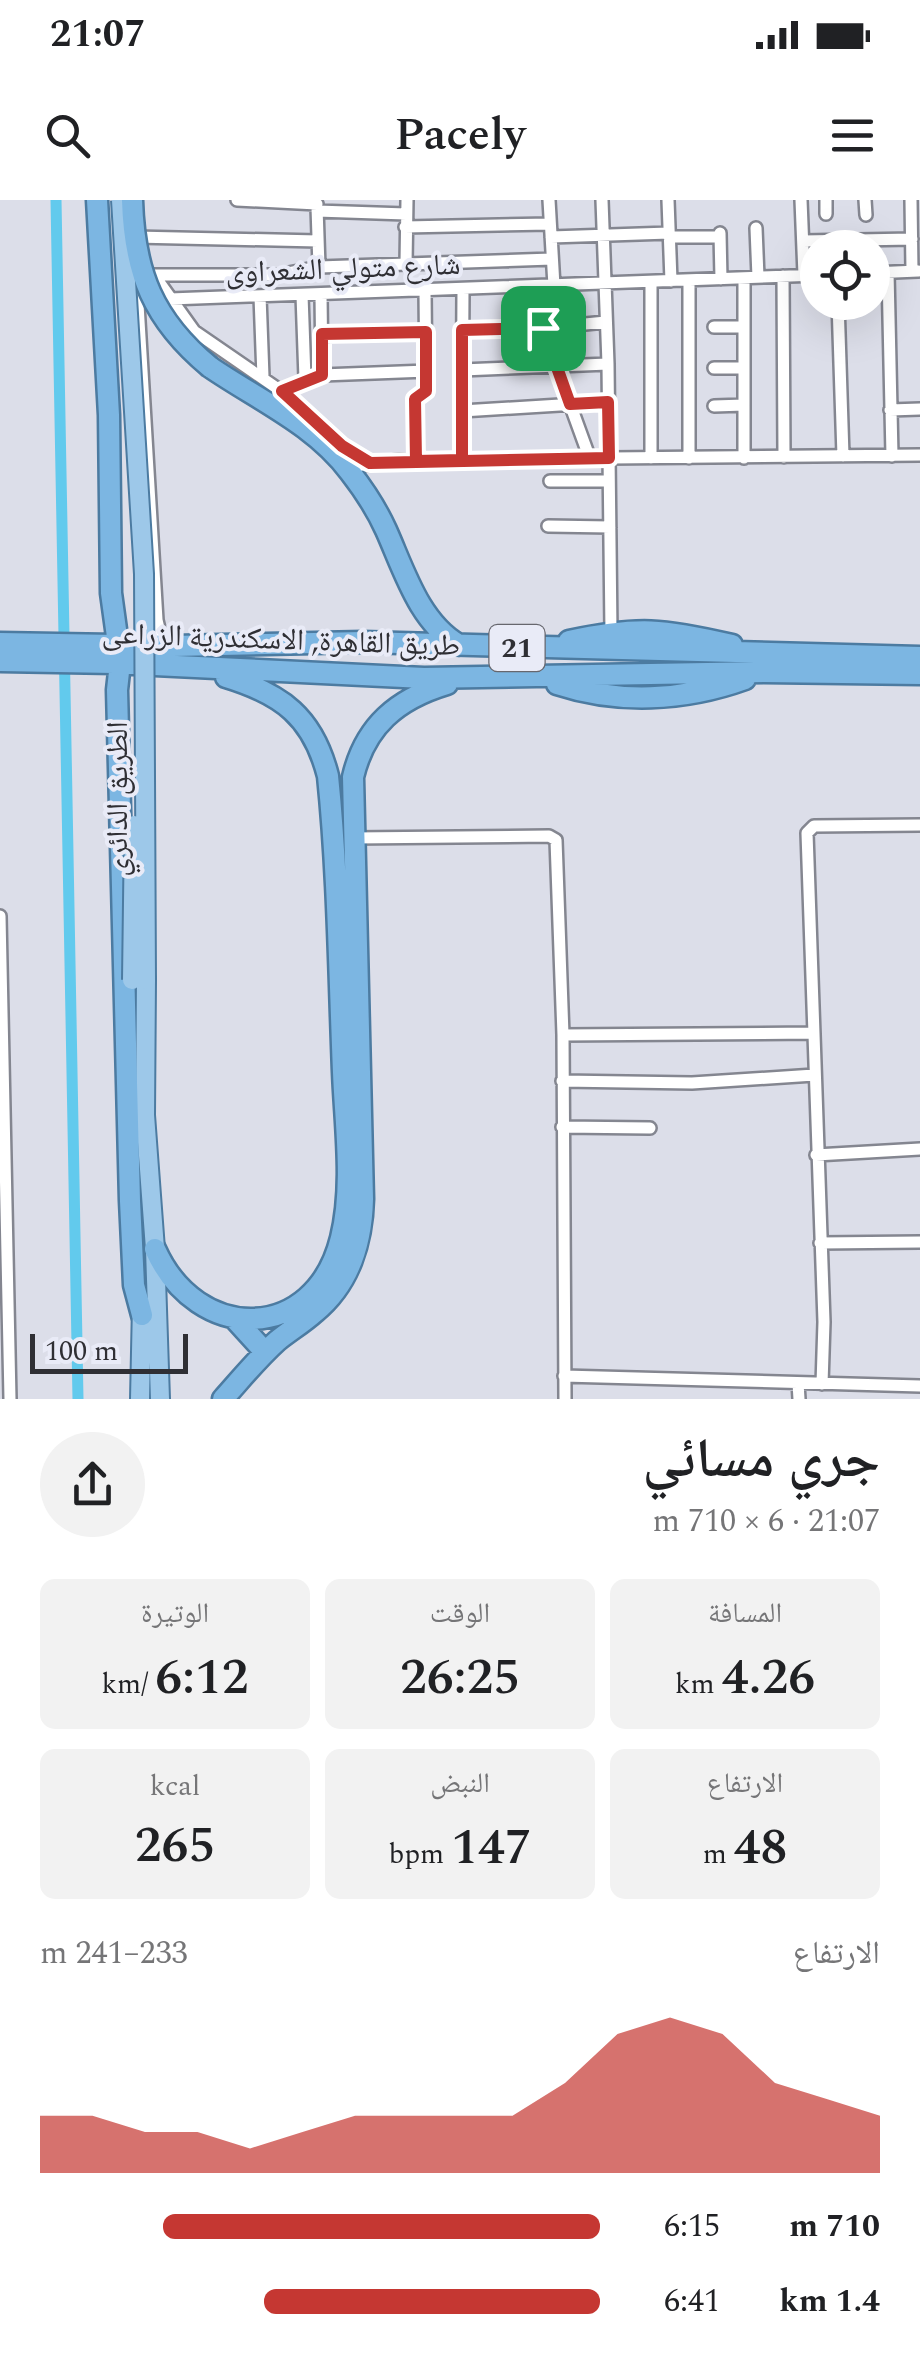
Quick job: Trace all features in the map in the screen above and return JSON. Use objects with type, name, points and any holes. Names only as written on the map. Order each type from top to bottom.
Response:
[{"type":"highway","points":[[98,200],[113,550],[111,592],[116,653],[129,1182],[134,1285],[142,1316]]},
{"type":"highway","points":[[133,200],[136,254],[152,298],[170,327],[210,366],[304,426],[347,467],[378,515],[421,602],[438,628],[460,646]]},
{"type":"highway","points":[[539,648],[611,632],[669,631],[764,664]]},
{"type":"highway","name":"طريق القاهرة, الاسكندرية الزراعى","points":[[0,661],[173,646],[363,642],[539,648],[920,674]]},
{"type":"highway","name":"طريق القاهرة, الاسكندرية الزراعى","points":[[0,644],[116,653],[190,667],[343,676],[536,678],[592,693],[650,698],[708,690],[764,664],[920,657]]},
{"type":"highway","points":[[190,667],[277,697],[311,731],[322,752],[347,948],[363,1178],[360,1236],[347,1272],[326,1302],[265,1352],[223,1399]]},
{"type":"highway","points":[[155,1249],[185,1294],[203,1307],[234,1318],[270,1317],[303,1302],[327,1276],[340,1240],[346,1179],[352,777],[366,738],[395,707],[433,688],[473,679]]},
{"type":"highway","points":[[234,1318],[265,1352]]},
{"type":"main road","name":"الطريق الدائري","points":[[110,200],[133,574],[140,1399]]},
{"type":"main road","name":"الطريق الدائري","points":[[121,200],[144,574],[139,980],[160,1399]]},
{"type":"street","points":[[133,200],[157,620],[160,633],[173,646]]},
{"type":"street","points":[[237,200],[317,205],[406,220],[603,236],[720,233],[722,279]]},
{"type":"street","points":[[406,200],[406,264]]},
{"type":"street","points":[[549,200],[554,286]]},
{"type":"street","points":[[602,200],[611,632]]},
{"type":"street","points":[[668,200],[671,281]]},
{"type":"street","points":[[802,200],[803,230]]},
{"type":"street","points":[[826,200],[826,214]]},
{"type":"street","points":[[866,200],[866,215]]},
{"type":"street","points":[[890,272],[916,271],[911,200]]},
{"type":"street","points":[[317,205],[320,268]]},
{"type":"street","points":[[744,458],[744,327],[756,228]]},
{"type":"street","points":[[135,237],[318,241]]},
{"type":"street","points":[[890,239],[912,239]]},
{"type":"street","points":[[136,275],[278,275],[320,268],[552,259]]},
{"type":"street","points":[[154,275],[194,330],[282,391],[342,446],[370,463]]},
{"type":"street","name":"شارع متولي الشعراوى","points":[[170,299],[800,275]]},
{"type":"street","points":[[783,276],[784,457]]},
{"type":"street","points":[[688,458],[689,280]]},
{"type":"street","points":[[650,282],[651,458]]},
{"type":"street","points":[[538,286],[543,328],[590,459]]},
{"type":"street","points":[[462,460],[463,290]]},
{"type":"street","points":[[416,461],[415,399],[426,391],[428,372],[425,291]]},
{"type":"street","points":[[321,294],[322,375]]},
{"type":"street","points":[[302,295],[305,380]]},
{"type":"street","points":[[260,296],[263,378]]},
{"type":"street","points":[[838,320],[842,456]]},
{"type":"street","points":[[889,320],[892,456]]},
{"type":"street","points":[[462,330],[606,322]]},
{"type":"street","points":[[714,327],[744,327]]},
{"type":"street","points":[[322,334],[426,332]]},
{"type":"street","points":[[462,370],[608,364]]},
{"type":"street","points":[[714,368],[744,368]]},
{"type":"street","points":[[282,391],[322,375],[428,372]]},
{"type":"street","points":[[462,411],[608,402]]},
{"type":"street","points":[[714,406],[744,406]]},
{"type":"street","points":[[890,410],[920,409]]},
{"type":"street","points":[[347,467],[462,460],[920,456]]},
{"type":"street","points":[[550,482],[609,482]]},
{"type":"street","points":[[548,526],[610,527]]},
{"type":"street","points":[[822,1384],[808,828],[920,826]]},
{"type":"street","points":[[352,838],[555,838],[563,1035],[565,1399]]},
{"type":"street","points":[[0,916],[4,1278],[10,1399]]},
{"type":"street","points":[[563,1035],[814,1032]]},
{"type":"street","points":[[562,1081],[692,1083],[814,1076]]},
{"type":"street","points":[[562,1127],[650,1128]]},
{"type":"street","points":[[816,1155],[920,1149]]},
{"type":"street","points":[[820,1244],[920,1242]]},
{"type":"street","points":[[564,1376],[920,1386]]},
{"type":"street","points":[[798,1383],[799,1399]]},
{"type":"waterway","points":[[56,200],[78,1399]]},
{"type":"route","points":[[543,328],[570,404],[608,402],[609,458],[370,463],[342,446],[282,391],[322,375],[322,334],[426,332],[426,391],[415,399],[416,461],[462,460],[462,330],[543,328]]}]
